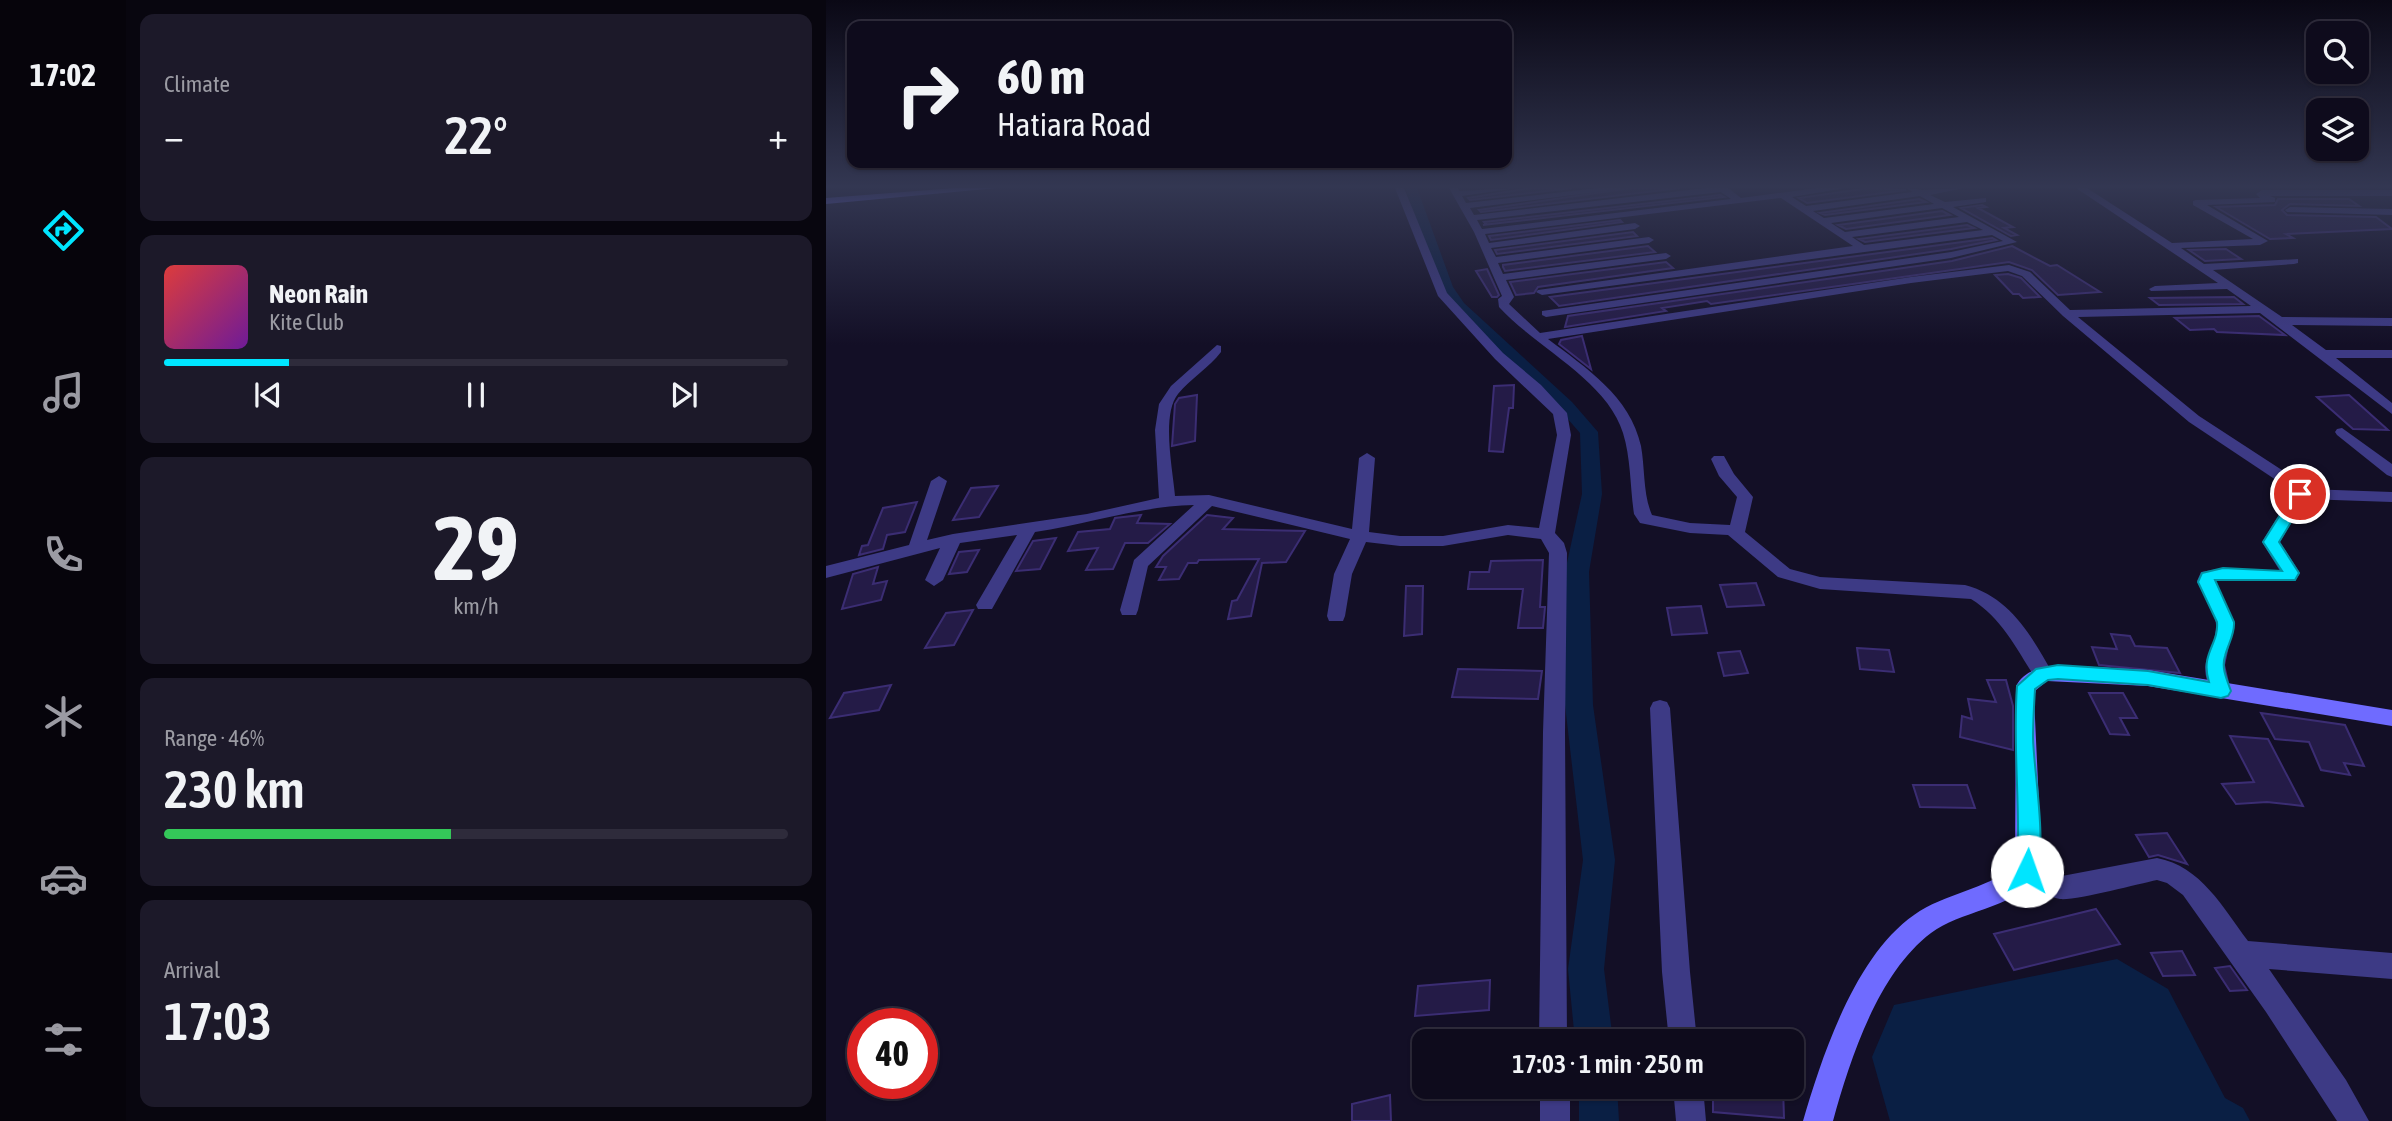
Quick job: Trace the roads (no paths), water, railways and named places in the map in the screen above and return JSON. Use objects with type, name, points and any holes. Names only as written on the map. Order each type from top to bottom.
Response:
[{"type":"street","points":[[1420,240],[1442,294],[1499,356],[1560,413],[1564,435],[1546,534]]},
{"type":"street","points":[[1483,240],[1508,297],[1504,299],[1503,305],[1605,392],[1622,413],[1632,436],[1642,514],[1646,519],[1689,528],[1737,532],[1774,566],[1800,578],[1820,583],[1965,591],[1982,595],[1994,603],[2043,674]]},
{"type":"street","points":[[1486,246],[1528,240]]},
{"type":"street","points":[[1492,261],[1647,240]]},
{"type":"street","points":[[1649,240],[1684,272]]},
{"type":"street","points":[[1852,240],[1911,280]]},
{"type":"street","points":[[1542,292],[1925,240]]},
{"type":"street","points":[[1546,313],[2012,243],[2007,240]]},
{"type":"street","points":[[2159,240],[2263,309],[2392,410]]},
{"type":"street","points":[[2168,246],[2263,242],[2260,240]]},
{"type":"street","points":[[1499,278],[1666,256]]},
{"type":"street","points":[[2200,267],[2250,266],[2294,261]]},
{"type":"street","points":[[1736,265],[1782,301]]},
{"type":"street","points":[[1539,337],[1911,280],[2016,269],[2026,274],[2067,314],[2182,409],[2299,488],[2300,494],[2271,542],[2291,573],[2289,577],[2223,574],[2207,576],[2206,582],[2226,629],[2215,659],[2215,672],[2221,691]]},
{"type":"street","points":[[1611,282],[1647,321]]},
{"type":"street","points":[[2155,289],[2229,286]]},
{"type":"street","points":[[2067,314],[2263,309]]},
{"type":"street","points":[[2279,321],[2392,322]]},
{"type":"street","points":[[1167,501],[1165,405],[1175,389],[1217,349]]},
{"type":"street","points":[[2323,354],[2392,354]]},
{"type":"street","points":[[2342,432],[2392,472]]},
{"type":"street","points":[[1336,616],[1343,574],[1360,536],[1367,458]]},
{"type":"street","points":[[1719,459],[1731,484],[1745,498],[1737,532]]},
{"type":"street","points":[[916,549],[939,481]]},
{"type":"street","points":[[2300,494],[2392,497]]},
{"type":"street","points":[[826,572],[953,539],[1087,519],[1167,501],[1209,500],[1360,536],[1399,541],[1443,541],[1508,530],[1546,534],[1555,543],[1558,553],[1553,1029]]},
{"type":"street","points":[[1129,610],[1140,564],[1209,500]]},
{"type":"street","points":[[985,605],[1029,528]]},
{"type":"street","points":[[934,580],[953,539]]},
{"type":"street","points":[[1818,1121],[1844,1044],[1867,996],[1901,944],[1923,924],[2014,883],[2027,871],[2029,847],[2024,697],[2026,686],[2043,674],[2076,673],[2148,678],[2392,718]]},
{"type":"street","points":[[1660,708],[1682,1029]]},
{"type":"street","points":[[2027,871],[2062,888],[2157,869],[2166,870],[2192,887],[2313,1055],[2354,1121]]},
{"type":"street","points":[[2242,954],[2392,966]]},
{"type":"street","points":[[1555,1099],[1555,1121]]},
{"type":"street","points":[[1689,1099],[1691,1121]]},
{"type":"water","points":[[2117,959],[2168,989],[2225,1098],[2243,1108],[2250,1121],[1890,1121],[1872,1057],[1894,1005]]},
{"type":"waterway","points":[[1429,240],[1446,287],[1459,306],[1566,406],[1589,432],[1592,494],[1577,572],[1579,705],[1599,860],[1586,969],[1593,1029]]},
{"type":"waterway","points":[[1598,1099],[1599,1121]]}]
